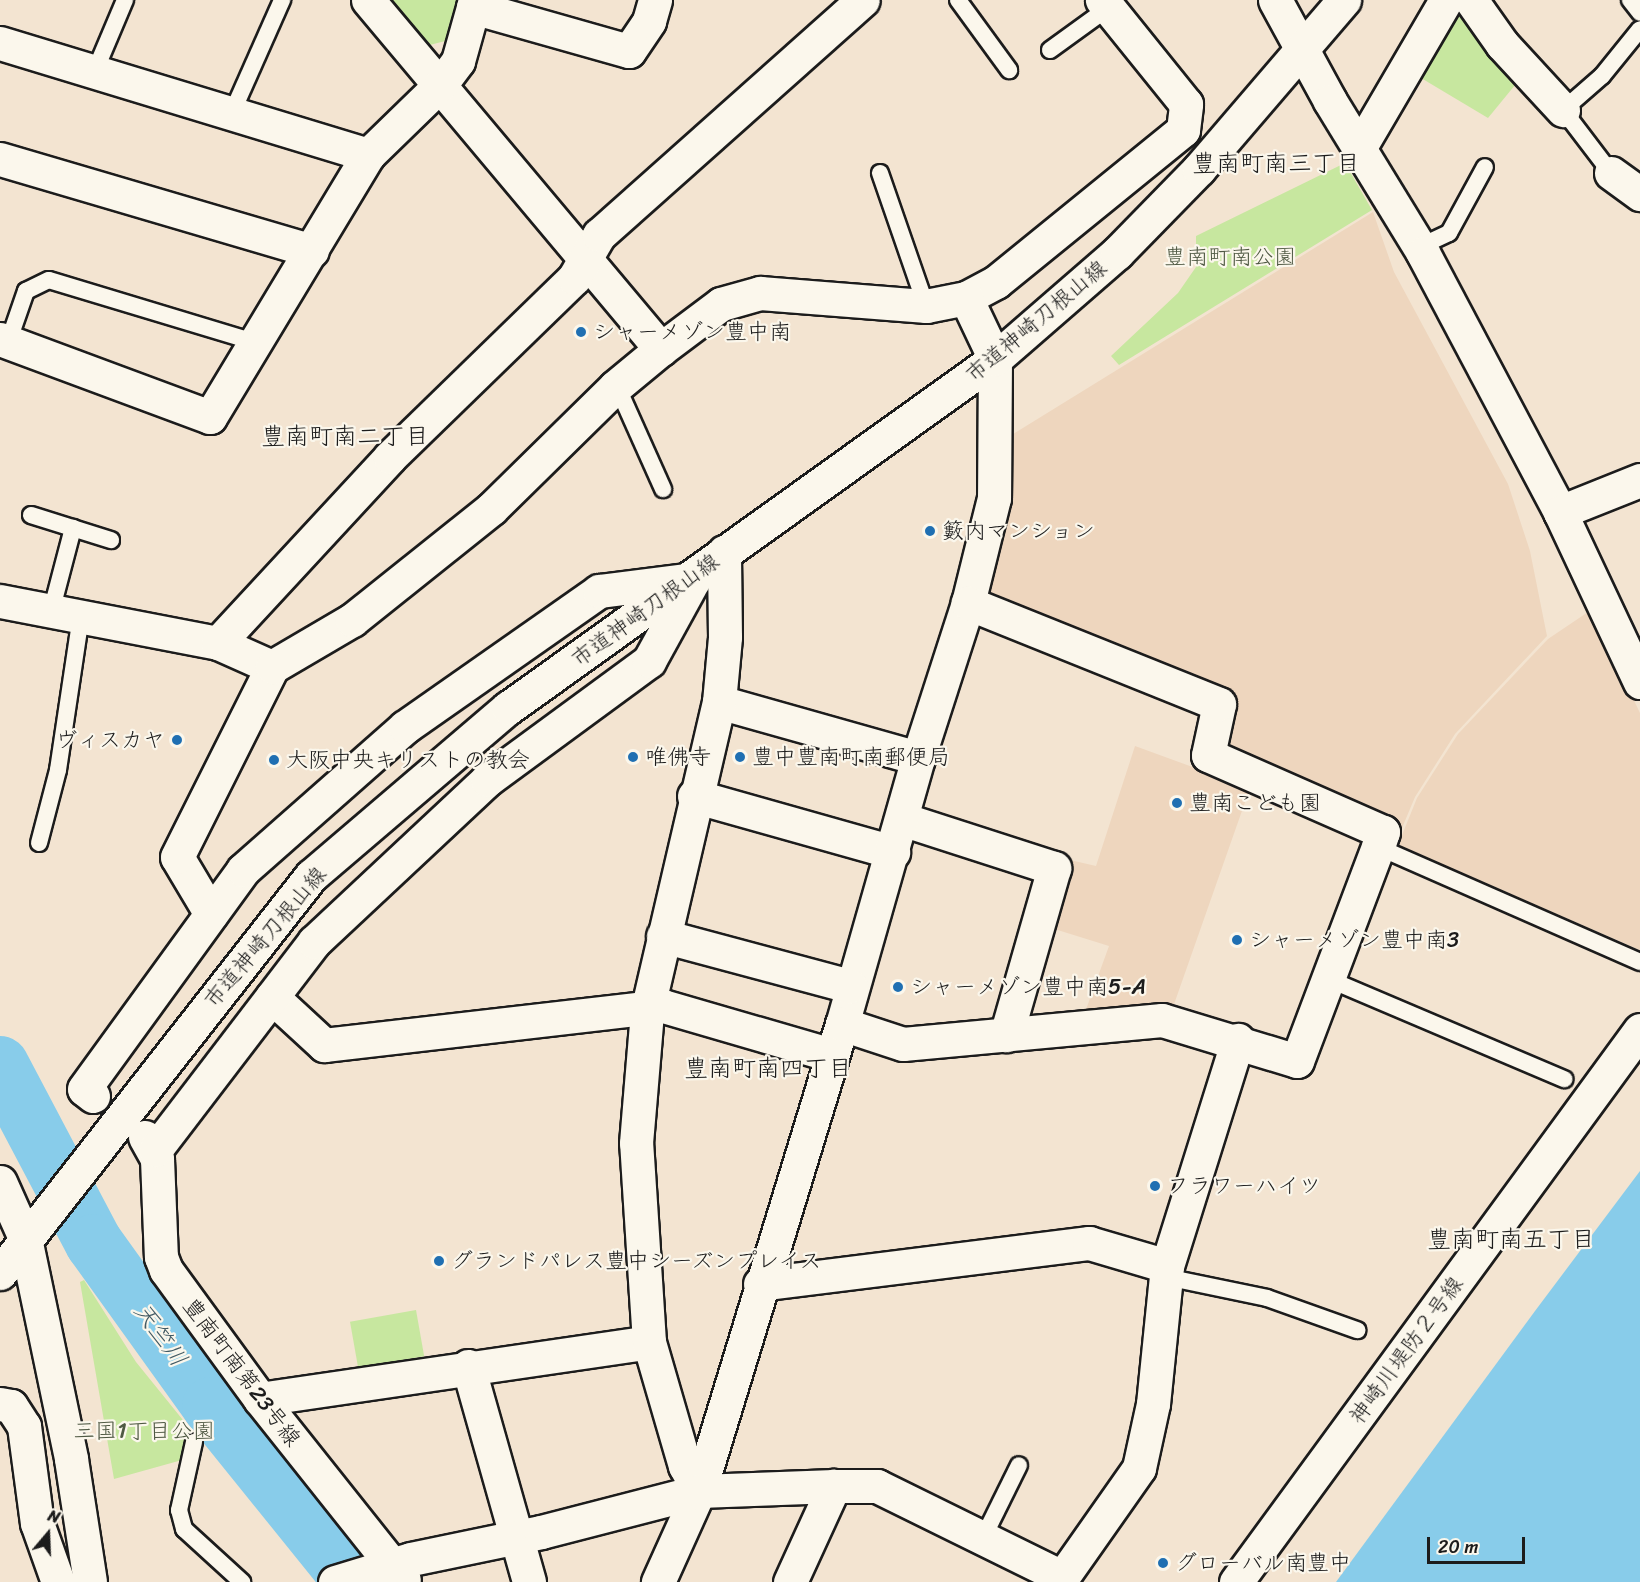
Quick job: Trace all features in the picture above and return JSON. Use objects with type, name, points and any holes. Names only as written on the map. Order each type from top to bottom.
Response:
[{"type":"street","points":[[368,0],[661,349]]},
{"type":"street","points":[[4,340],[210,417],[368,155],[440,85],[458,61],[474,3],[629,51],[649,21],[655,0]]},
{"type":"street","points":[[1275,0],[1303,52],[1419,247],[1560,512],[1632,639],[1640,682]]},
{"type":"street","name":"市道神崎刀根山線","points":[[0,1273],[104,1137],[311,876],[508,708],[694,579],[724,552],[995,359],[1117,253],[1303,52],[1344,0]]},
{"type":"street","points":[[1360,147],[1446,0]]},
{"type":"street","points":[[1471,0],[1502,44],[1563,110]]},
{"type":"street","points":[[218,644],[390,458],[574,278],[599,235],[851,3]]},
{"type":"street","points":[[211,914],[177,857],[272,667],[352,620],[490,509],[616,386],[661,349],[722,304],[760,293],[926,306],[966,298],[996,282],[1183,130],[1186,104],[1105,4]]},
{"type":"street","points":[[0,43],[368,155]]},
{"type":"street","points":[[0,159],[312,251]]},
{"type":"street","points":[[1611,172],[1640,194]]},
{"type":"street","points":[[658,1582],[699,1491],[760,1284],[842,1024],[850,986],[893,852],[918,758],[968,603],[994,498],[995,359],[966,298]]},
{"type":"street","points":[[1560,512],[1640,480]]},
{"type":"street","points":[[699,1491],[685,1466],[649,1342],[636,1143],[647,1011],[694,796],[719,702],[725,637],[724,552]]},
{"type":"street","points":[[89,1093],[243,870],[405,727],[599,591],[694,579]]},
{"type":"street","points":[[694,579],[649,661],[487,780],[314,942],[272,996],[324,1045],[647,1011],[663,1006],[832,1056]]},
{"type":"street","points":[[0,601],[218,644],[272,667]]},
{"type":"street","points":[[842,1024],[903,1044],[1162,1020],[1238,1040],[1297,1061],[1326,978],[1383,832],[1208,755],[1220,704],[968,603]]},
{"type":"street","points":[[719,702],[918,758]]},
{"type":"street","points":[[694,796],[893,852]]},
{"type":"street","points":[[902,819],[1054,868],[1006,1035]]},
{"type":"street","points":[[663,936],[850,986]]},
{"type":"street","name":"豊南町南第23号線","points":[[272,996],[150,1143],[161,1257],[166,1270],[260,1399],[392,1573]]},
{"type":"street","name":"神崎川堤防２号線","points":[[1236,1582],[1640,1030]]},
{"type":"street","points":[[335,1582],[392,1573],[516,1536],[699,1491],[834,1486],[877,1486],[983,1538],[1061,1580],[1139,1468],[1153,1404],[1166,1272],[1238,1040]]},
{"type":"street","points":[[0,1182],[32,1230],[90,1582]]},
{"type":"street","points":[[760,1284],[1089,1243],[1166,1272]]},
{"type":"street","points":[[260,1399],[468,1366],[649,1342]]},
{"type":"street","points":[[468,1366],[529,1582]]},
{"type":"street","points":[[0,1404],[11,1406],[24,1426],[37,1523],[58,1582]]},
{"type":"street","points":[[790,1582],[834,1486]]},
{"type":"lane","points":[[95,71],[125,0]]},
{"type":"lane","points":[[232,113],[282,0]]},
{"type":"lane","points":[[958,0],[1009,70]]},
{"type":"lane","points":[[1630,0],[1640,13]]},
{"type":"lane","points":[[1050,50],[1105,4]]},
{"type":"lane","points":[[1611,172],[1563,110],[1602,76],[1640,28]]},
{"type":"lane","points":[[1419,247],[1449,232],[1485,167]]},
{"type":"lane","points":[[880,174],[926,306]]},
{"type":"lane","points":[[4,340],[26,291],[49,280],[255,342]]},
{"type":"lane","points":[[616,386],[663,489]]},
{"type":"lane","points":[[31,515],[111,540]]},
{"type":"lane","points":[[39,843],[58,770],[73,528]]},
{"type":"lane","points":[[1378,847],[1640,962]]},
{"type":"lane","points":[[1326,978],[1564,1079]]},
{"type":"lane","points":[[1166,1272],[1267,1299],[1357,1330]]},
{"type":"lane","points":[[194,1442],[179,1510],[184,1529],[242,1582]]},
{"type":"lane","points":[[983,1538],[1019,1465]]},
{"type":"shaded area","points":[[1373,212],[1394,272],[1508,484],[1530,551],[1547,636],[1455,734],[1415,797],[1402,828],[1229,754],[1219,739],[1233,695],[983,598],[1005,439]]},
{"type":"shaded area","points":[[1591,610],[1640,713],[1640,950],[1398,845],[1417,798],[1458,734],[1548,639]]},
{"type":"shaded area","points":[[1135,746],[1250,788],[1172,1010],[1084,1015],[1109,946],[1048,927],[1070,860],[1096,866]]},
{"type":"green space","points":[[381,0],[460,0],[449,40],[422,47]]},
{"type":"green space","points":[[1462,10],[1520,79],[1488,118],[1416,75],[1446,18]]},
{"type":"green space","name":"豊南町南公園","points":[[1345,163],[1372,210],[1119,365],[1111,356],[1178,293],[1196,267],[1196,236]]},
{"type":"green space","name":"三国1丁目公園","points":[[84,1280],[136,1362],[191,1430],[182,1460],[114,1479],[80,1282]]},
{"type":"green space","points":[[416,1310],[424,1356],[358,1368],[350,1322]]},
{"type":"water","points":[[1640,1171],[1640,1582],[1336,1582],[1535,1311]]},
{"type":"waterway","name":"天竺川","points":[[0,1065],[94,1243],[211,1406],[353,1582]]},
{"type":"place","name":"シャーメゾン豊中南","points":[[581,332]]},
{"type":"place","name":"籔内マンション","points":[[930,531]]},
{"type":"place","name":"ヴィスカヤ","points":[[177,740]]},
{"type":"place","name":"唯佛寺","points":[[633,757]]},
{"type":"place","name":"豊中豊南町南郵便局","points":[[740,757]]},
{"type":"place","name":"大阪中央キリストの教会","points":[[274,760]]},
{"type":"place","name":"豊南こども園","points":[[1177,803]]},
{"type":"place","name":"シャーメゾン豊中南3","points":[[1237,940]]},
{"type":"place","name":"シャーメゾン豊中南5-A","points":[[898,987]]},
{"type":"place","name":"フラワーハイツ","points":[[1155,1186]]},
{"type":"place","name":"グランドパレス豊中シーズンプレイス","points":[[439,1261]]},
{"type":"place","name":"グローバル南豊中","points":[[1163,1563]]},
{"type":"district","name":"豊南町南三丁目","points":[[1276,164]]},
{"type":"district","name":"豊南町南二丁目","points":[[345,437]]},
{"type":"district","name":"豊南町南四丁目","points":[[768,1069]]},
{"type":"district","name":"豊南町南五丁目","points":[[1511,1240]]}]
